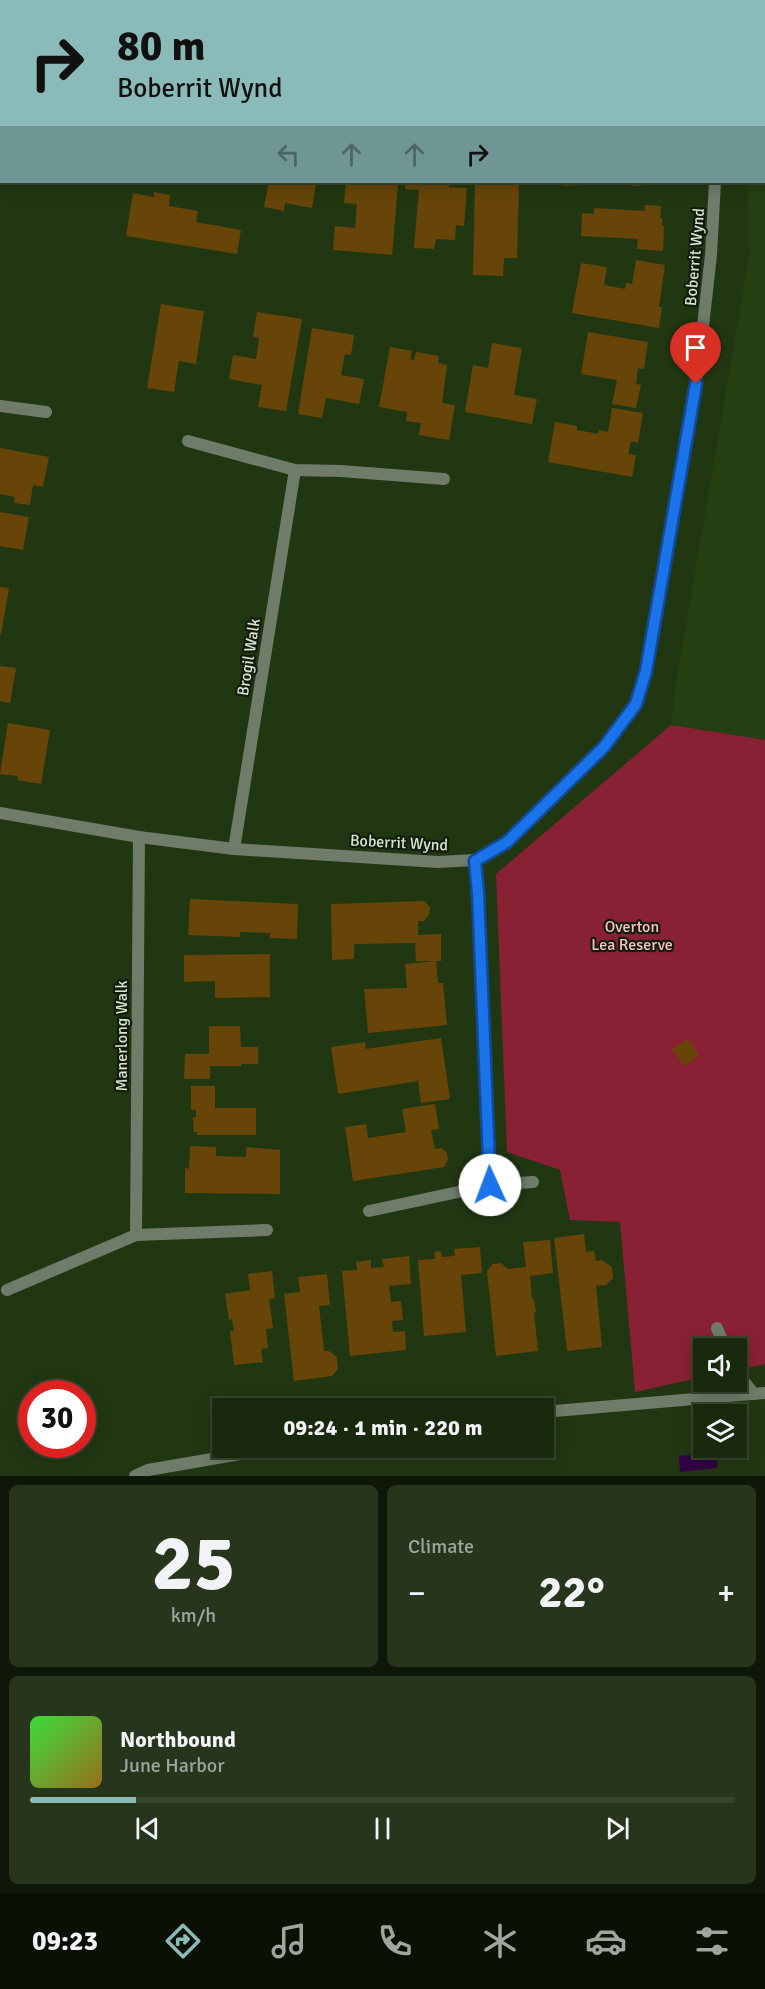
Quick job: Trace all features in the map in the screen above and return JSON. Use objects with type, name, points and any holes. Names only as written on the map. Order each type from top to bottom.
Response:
[{"type":"street","name":"Boberrit Wynd","points":[[0,813],[139,837],[234,849],[438,862],[475,861],[507,842],[604,747],[636,704],[646,671],[699,361],[711,255],[715,183]]},
{"type":"street","points":[[0,406],[46,412]]},
{"type":"street","points":[[188,441],[295,470],[342,471],[444,479]]},
{"type":"street","name":"Brogil Walk","points":[[234,849],[295,470]]},
{"type":"street","name":"Manerlong Walk","points":[[136,1235],[139,837]]},
{"type":"street","points":[[475,861],[490,1185]]},
{"type":"street","points":[[369,1211],[490,1185],[533,1182]]},
{"type":"street","points":[[7,1290],[136,1235],[267,1230]]},
{"type":"street","points":[[716,1338],[717,1328],[721,1338]]},
{"type":"street","points":[[747,1383],[759,1394]]},
{"type":"street","points":[[708,1399],[709,1392]]},
{"type":"street","points":[[554,1411],[759,1394]]},
{"type":"street","points":[[135,1476],[148,1470],[217,1458]]},
{"type":"shaded area","points":[[747,183],[765,183],[765,740],[671,725],[675,689],[749,257]]},
{"type":"shaded area","points":[[693,1455],[693,1458],[717,1458],[717,1468],[680,1472],[679,1456]]},
{"type":"green space","name":"Overton Lea Reserve","points":[[671,725],[765,740],[765,1364],[747,1368],[747,1338],[693,1338],[693,1379],[635,1392],[620,1222],[570,1220],[560,1170],[507,1152],[496,874]]},
{"type":"building","points":[[269,183],[316,183],[312,208],[285,203],[284,211],[264,207]]},
{"type":"building","points":[[346,183],[450,183],[449,187],[467,188],[464,226],[456,225],[455,240],[436,239],[434,249],[414,248],[419,190],[405,189],[405,185],[398,185],[392,255],[333,250],[335,226],[355,228],[357,204],[344,203]]},
{"type":"building","points":[[475,183],[535,183],[519,184],[517,258],[504,258],[503,276],[473,275]]},
{"type":"building","points":[[562,183],[597,183],[597,184],[563,186]]},
{"type":"building","points":[[632,183],[661,183],[661,184],[632,186]]},
{"type":"building","points":[[154,192],[170,195],[169,206],[198,211],[196,222],[241,230],[237,254],[126,236],[133,193],[154,197]]},
{"type":"building","points":[[645,205],[661,206],[660,218],[664,226],[663,251],[637,249],[638,239],[581,236],[582,213],[594,214],[594,208],[645,211]]},
{"type":"building","points":[[636,260],[665,265],[659,307],[662,307],[659,328],[572,313],[581,263],[607,267],[604,285],[625,289],[626,283],[632,284]]},
{"type":"building","points":[[161,304],[204,311],[196,364],[179,361],[174,392],[147,388]]},
{"type":"building","points":[[257,312],[302,319],[286,411],[258,407],[262,385],[229,379],[233,355],[256,359],[259,338],[253,337]]},
{"type":"building","points":[[312,328],[354,335],[351,355],[345,354],[341,375],[364,379],[359,404],[326,398],[322,418],[298,414]]},
{"type":"building","points":[[588,332],[648,342],[644,369],[638,368],[636,384],[641,385],[636,408],[612,404],[617,380],[581,374]]},
{"type":"building","points":[[492,343],[522,348],[514,395],[537,399],[532,424],[465,412],[473,365],[488,368]]},
{"type":"building","points":[[390,347],[412,351],[410,359],[414,360],[416,352],[439,356],[438,363],[447,365],[442,403],[455,405],[449,440],[419,435],[421,423],[406,421],[407,412],[379,407]]},
{"type":"building","points":[[612,408],[643,413],[638,443],[631,441],[628,454],[636,455],[632,477],[548,462],[555,422],[577,426],[577,430],[598,434],[599,430],[608,432]]},
{"type":"building","points":[[0,448],[49,457],[43,487],[33,485],[30,505],[14,503],[15,497],[0,494]]},
{"type":"building","points":[[0,512],[29,517],[23,550],[0,546]]},
{"type":"building","points":[[0,587],[9,588],[1,635],[0,635]]},
{"type":"building","points":[[0,666],[16,668],[10,703],[0,701]]},
{"type":"building","points":[[8,723],[50,730],[41,784],[18,780],[18,776],[0,774]]},
{"type":"building","points":[[190,899],[298,904],[297,939],[270,938],[270,933],[240,932],[240,937],[188,935]]},
{"type":"building","points":[[424,901],[430,907],[429,915],[424,921],[418,921],[418,935],[441,934],[441,961],[416,961],[415,943],[354,944],[354,959],[332,960],[331,904]]},
{"type":"building","points":[[270,954],[270,997],[215,998],[215,981],[184,982],[184,955]]},
{"type":"building","points":[[436,961],[438,983],[443,983],[447,1025],[368,1033],[364,989],[407,988],[405,964]]},
{"type":"building","points":[[209,1026],[240,1026],[241,1047],[258,1047],[258,1064],[210,1066],[210,1079],[184,1079],[185,1054],[209,1054]]},
{"type":"building","points":[[441,1038],[450,1099],[421,1103],[418,1081],[338,1094],[331,1047],[365,1042],[366,1049]]},
{"type":"building","points":[[688,1039],[699,1056],[684,1066],[672,1049]]},
{"type":"building","points":[[191,1086],[215,1086],[215,1108],[256,1108],[256,1135],[197,1135],[197,1132],[194,1132],[193,1117],[196,1117],[196,1110],[191,1110]]},
{"type":"building","points":[[435,1104],[439,1129],[431,1130],[435,1149],[442,1148],[447,1153],[448,1160],[444,1167],[353,1181],[345,1127],[366,1124],[368,1138],[406,1132],[402,1109]]},
{"type":"building","points":[[190,1146],[216,1147],[216,1156],[246,1157],[246,1147],[280,1150],[280,1194],[185,1193],[185,1168],[189,1169]]},
{"type":"building","points":[[584,1234],[586,1252],[594,1251],[596,1261],[602,1260],[612,1267],[613,1278],[606,1285],[596,1286],[602,1347],[567,1351],[554,1238]]},
{"type":"building","points":[[550,1240],[553,1273],[530,1276],[532,1299],[534,1299],[536,1312],[534,1313],[538,1351],[496,1356],[487,1271],[493,1264],[501,1263],[508,1269],[526,1267],[523,1242]]},
{"type":"building","points":[[480,1247],[482,1273],[461,1275],[466,1332],[424,1336],[418,1260],[435,1259],[434,1252],[441,1251],[442,1257],[455,1256],[454,1249]]},
{"type":"building","points":[[409,1256],[411,1284],[389,1286],[391,1302],[401,1301],[403,1320],[392,1321],[393,1332],[405,1331],[406,1350],[350,1356],[342,1271],[357,1270],[356,1262],[371,1260],[371,1268],[384,1267],[382,1259]]},
{"type":"building","points":[[272,1271],[275,1298],[269,1299],[273,1328],[266,1329],[268,1348],[261,1349],[263,1362],[234,1365],[230,1331],[234,1331],[232,1319],[229,1320],[225,1294],[250,1290],[248,1274]]},
{"type":"building","points":[[327,1274],[330,1305],[319,1306],[324,1351],[329,1351],[337,1357],[338,1369],[332,1376],[294,1381],[284,1294],[300,1292],[298,1277]]},
{"type":"route","points":[[490,1185],[475,861],[507,842],[604,747],[636,704],[646,671],[696,384]]}]
